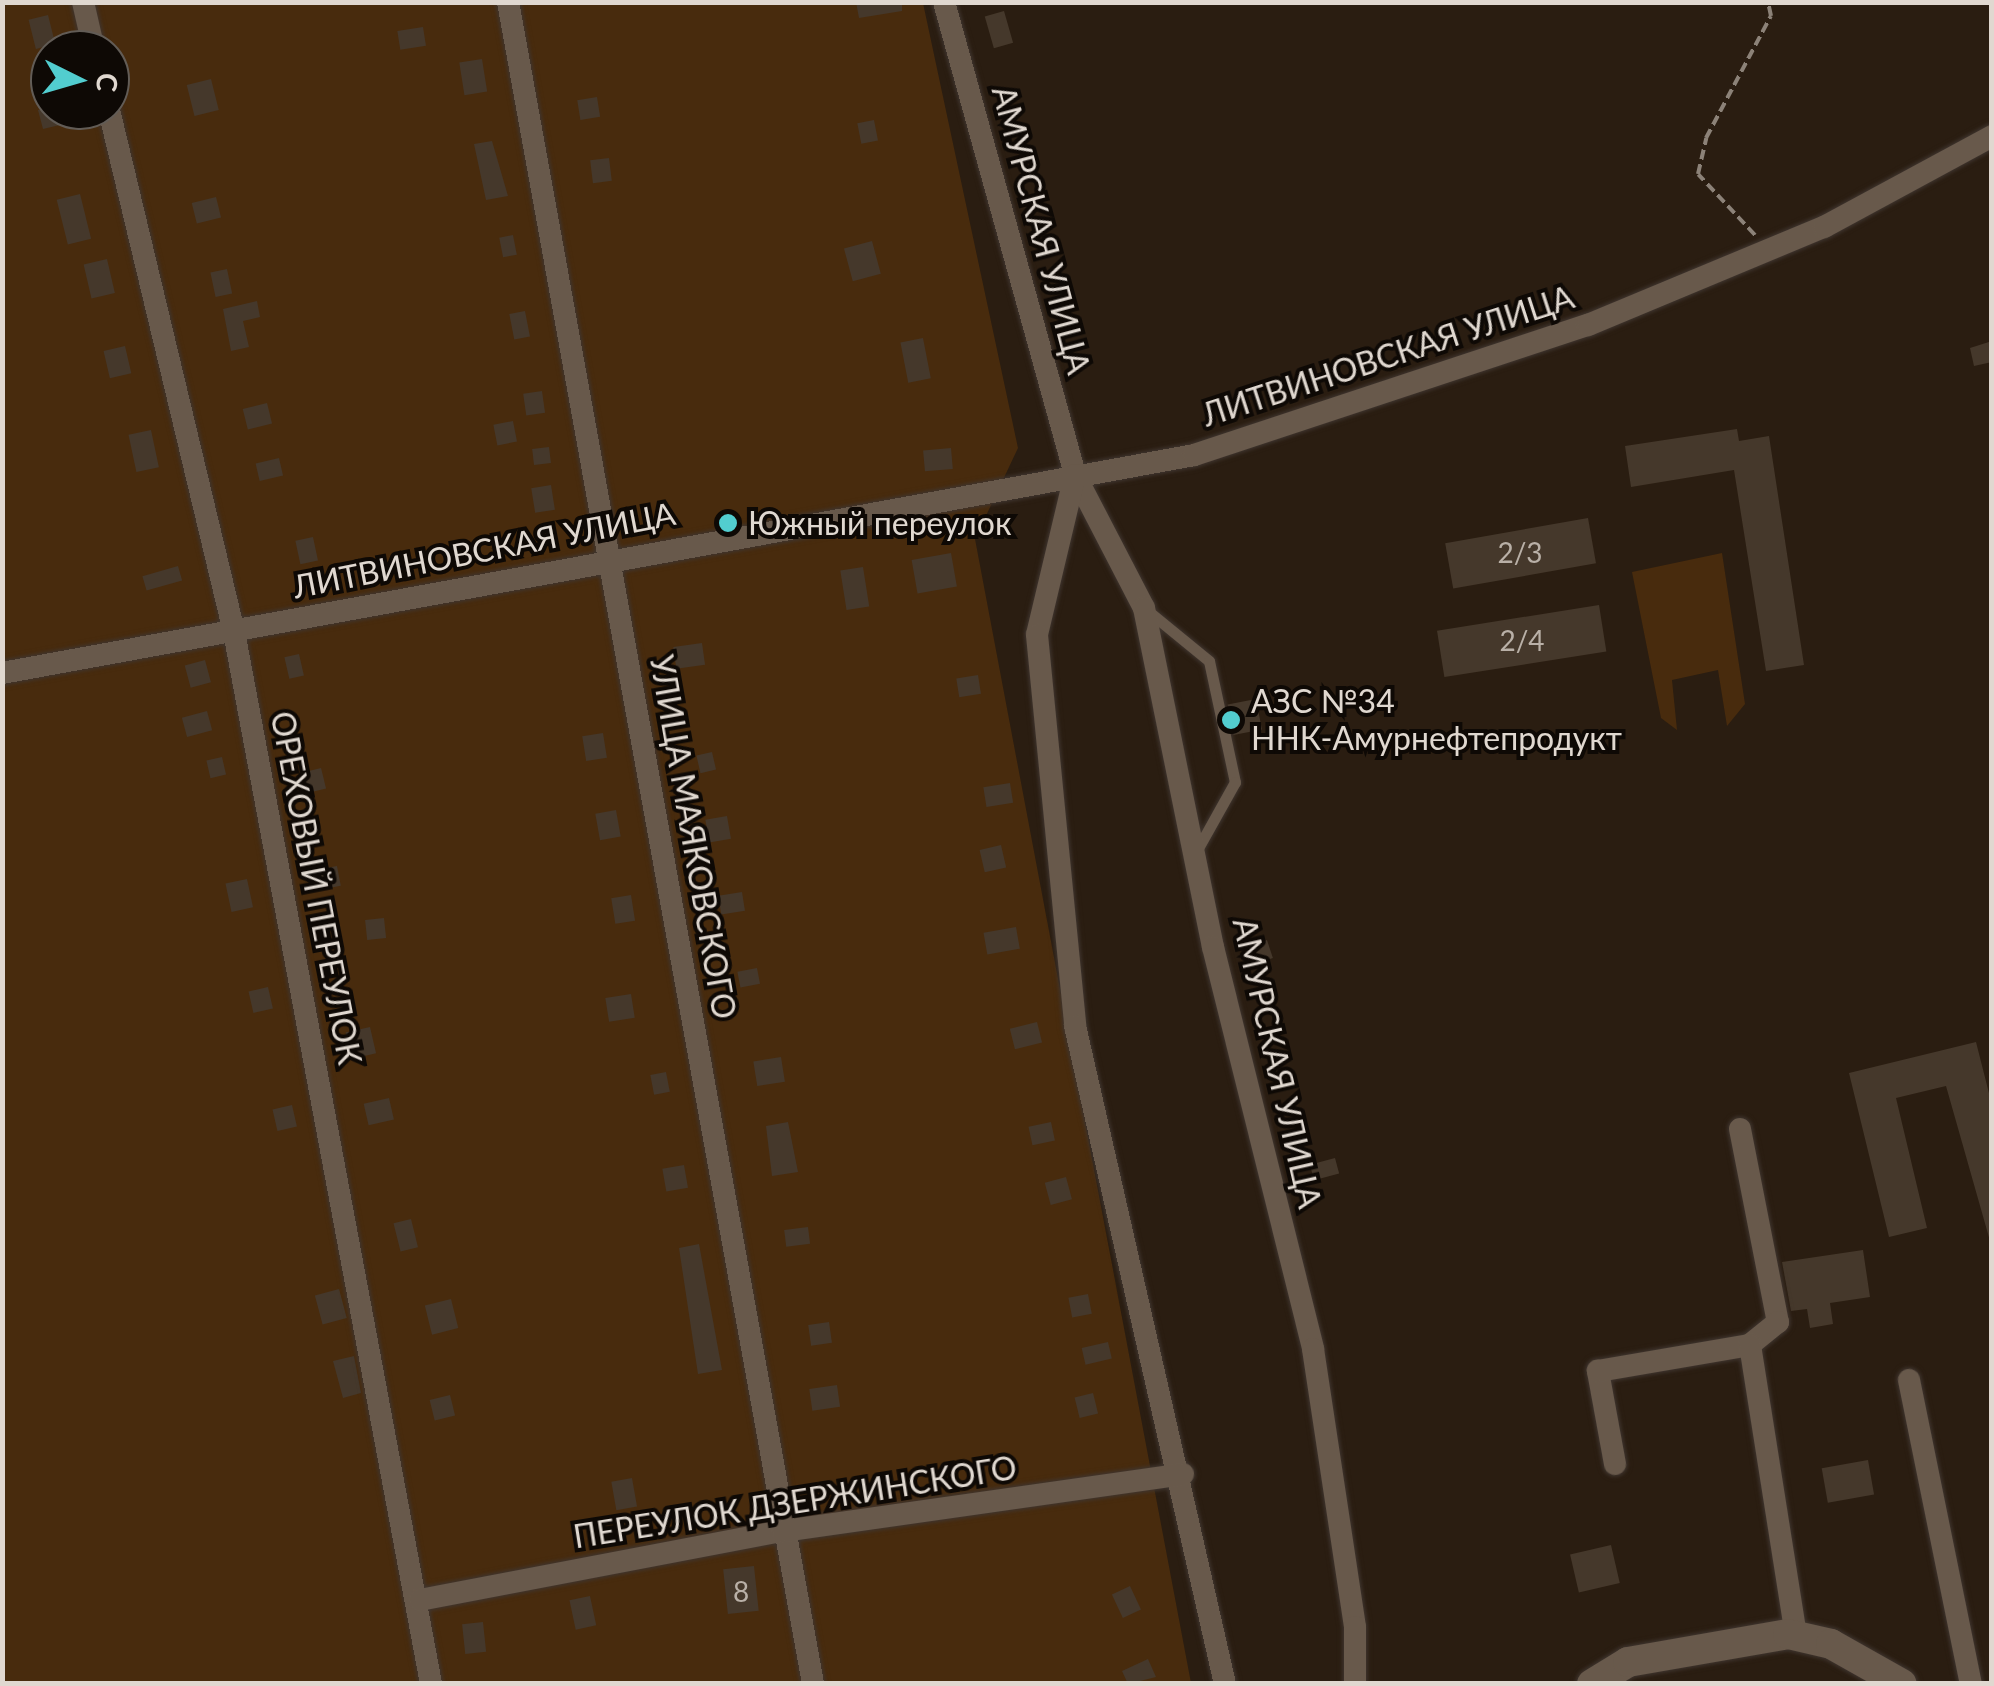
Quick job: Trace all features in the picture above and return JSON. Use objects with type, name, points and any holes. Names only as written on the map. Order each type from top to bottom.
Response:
[{"type":"main road","points":[[1592,1684],[1628,1662],[1732,1637],[1796,1636],[1830,1644],[1902,1684]]},
{"type":"street","points":[[83,2],[89,30]]},
{"type":"street","name":"УЛИЦА МАЯКОВСКОГО","points":[[508,2],[813,1684]]},
{"type":"street","name":"АМУРСКАЯ УЛИЦА","points":[[944,2],[1075,475],[1144,608],[1313,1349],[1355,1627],[1355,1684]]},
{"type":"street","name":"ОРЕХОВЫЙ ПЕРЕУЛОК","points":[[114,130],[234,632],[420,1600],[431,1684]]},
{"type":"street","name":"ЛИТВИНОВСКАЯ УЛИЦА","points":[[2,673],[234,632],[611,557],[1194,455],[1371,402],[1768,250],[1992,136]]},
{"type":"street","name":"АМУРСКАЯ УЛИЦА","points":[[1075,475],[1037,635],[1076,1026],[1183,1474],[1225,1684]]},
{"type":"street","points":[[1616,1464],[1598,1371],[1750,1346],[1778,1322],[1740,1129]]},
{"type":"street","points":[[1750,1346],[1796,1636]]},
{"type":"street","points":[[1909,1380],[1971,1684]]},
{"type":"street","name":"ПЕРЕУЛОК ДЗЕРЖИНСКОГО","points":[[420,1600],[783,1531],[1183,1474]]},
{"type":"lane","points":[[1144,608],[1209,661],[1235,782],[1197,850]]},
{"type":"path","points":[[1768,2],[1771,16],[1706,138],[1698,174],[1768,250]]},
{"type":"shaded area","points":[[3,3],[923,3],[1018,448],[975,539],[1191,1683],[3,1684]]},
{"type":"shaded area","points":[[1722,553],[1745,704],[1727,726],[1718,670],[1672,680],[1677,730],[1661,718],[1632,572]]},
{"type":"building","points":[[856,2],[902,2],[902,11],[859,18]]},
{"type":"building","points":[[1004,11],[1013,43],[994,48],[985,17]]},
{"type":"building","points":[[48,15],[52,30],[31,30],[29,20]]},
{"type":"building","points":[[423,27],[426,46],[400,50],[397,31]]},
{"type":"building","points":[[482,59],[487,92],[464,95],[459,63]]},
{"type":"building","points":[[211,79],[219,110],[194,116],[187,85]]},
{"type":"building","points":[[597,97],[600,117],[580,120],[577,100]]},
{"type":"building","points":[[874,120],[878,141],[861,144],[857,123]]},
{"type":"building","points":[[492,141],[508,196],[486,200],[474,144]]},
{"type":"building","points":[[609,158],[612,181],[593,183],[590,160]]},
{"type":"building","points":[[80,194],[91,239],[68,244],[57,200]]},
{"type":"building","points":[[216,197],[221,217],[197,223],[192,203]]},
{"type":"building","points":[[513,235],[517,255],[503,257],[499,238]]},
{"type":"building","points":[[872,241],[881,274],[853,281],[844,249]]},
{"type":"building","points":[[107,259],[115,293],[91,299],[84,264]]},
{"type":"building","points":[[227,269],[232,293],[216,297],[210,273]]},
{"type":"building","points":[[257,301],[260,317],[243,321],[249,347],[231,351],[223,309]]},
{"type":"building","points":[[525,311],[530,337],[514,340],[509,314]]},
{"type":"building","points":[[923,338],[931,378],[908,383],[900,342]]},
{"type":"building","points":[[1992,341],[1992,362],[1974,366],[1970,348]]},
{"type":"building","points":[[125,346],[131,373],[110,378],[104,351]]},
{"type":"building","points":[[542,391],[545,413],[526,415],[523,394]]},
{"type":"building","points":[[267,403],[272,423],[248,429],[243,409]]},
{"type":"building","points":[[513,421],[517,442],[497,445],[493,425]]},
{"type":"building","points":[[1737,429],[1739,441],[1769,436],[1804,665],[1766,671],[1734,470],[1631,487],[1625,446]]},
{"type":"building","points":[[151,430],[159,467],[136,472],[129,435]]},
{"type":"building","points":[[549,447],[551,463],[534,465],[532,449]]},
{"type":"building","points":[[951,448],[953,469],[925,471],[923,450]]},
{"type":"building","points":[[279,458],[283,476],[260,481],[256,463]]},
{"type":"building","points":[[551,485],[555,510],[535,513],[531,488]]},
{"type":"building","points":[[1588,518],[1596,563],[1453,588],[1445,543]]},
{"type":"building","points":[[313,537],[318,560],[300,564],[295,541]]},
{"type":"building","points":[[951,553],[957,586],[918,593],[912,560]]},
{"type":"building","points":[[178,566],[182,580],[147,591],[142,576]]},
{"type":"building","points":[[863,567],[869,607],[847,610],[840,571]]},
{"type":"building","points":[[1599,605],[1606,651],[1444,677],[1437,631]]},
{"type":"building","points":[[702,643],[705,665],[676,669],[673,647]]},
{"type":"building","points":[[299,654],[304,675],[289,679],[284,657]]},
{"type":"building","points":[[205,660],[211,682],[191,688],[185,665]]},
{"type":"building","points":[[978,675],[981,694],[959,697],[956,678]]},
{"type":"building","points":[[1256,699],[1262,729],[1233,735],[1228,705]]},
{"type":"building","points":[[207,711],[212,730],[187,737],[182,718]]},
{"type":"building","points":[[603,733],[607,758],[586,761],[582,736]]},
{"type":"building","points":[[712,752],[716,770],[700,773],[696,756]]},
{"type":"building","points":[[222,757],[226,775],[210,778],[206,761]]},
{"type":"building","points":[[321,768],[326,788],[306,793],[301,773]]},
{"type":"building","points":[[1010,783],[1013,803],[986,807],[983,787]]},
{"type":"building","points":[[616,810],[621,837],[600,840],[595,814]]},
{"type":"building","points":[[727,816],[731,839],[709,842],[705,820]]},
{"type":"building","points":[[1001,845],[1006,867],[985,872],[980,850]]},
{"type":"building","points":[[337,866],[341,886],[321,889],[317,870]]},
{"type":"building","points":[[247,879],[253,907],[232,912],[225,884]]},
{"type":"building","points":[[742,892],[745,911],[721,915],[718,896]]},
{"type":"building","points":[[631,895],[635,921],[615,924],[611,898]]},
{"type":"building","points":[[384,918],[386,938],[367,940],[365,920]]},
{"type":"building","points":[[1016,927],[1020,949],[987,954],[984,933]]},
{"type":"building","points":[[1267,940],[1273,958],[1254,964],[1248,946]]},
{"type":"building","points":[[757,968],[760,984],[740,988],[737,972]]},
{"type":"building","points":[[268,987],[273,1008],[253,1013],[249,991]]},
{"type":"building","points":[[631,994],[635,1018],[609,1022],[605,998]]},
{"type":"building","points":[[1037,1022],[1042,1042],[1015,1049],[1010,1029]]},
{"type":"building","points":[[370,1027],[376,1053],[352,1059],[346,1033]]},
{"type":"building","points":[[1976,1042],[1992,1105],[1992,1248],[1946,1086],[1896,1098],[1927,1228],[1889,1237],[1849,1073]]},
{"type":"building","points":[[781,1057],[785,1082],[757,1086],[753,1061]]},
{"type":"building","points":[[666,1072],[670,1092],[654,1095],[650,1075]]},
{"type":"building","points":[[389,1098],[394,1119],[369,1125],[364,1104]]},
{"type":"building","points":[[292,1105],[297,1126],[277,1131],[273,1109]]},
{"type":"building","points":[[788,1122],[798,1172],[772,1176],[766,1126]]},
{"type":"building","points":[[1051,1122],[1055,1141],[1032,1145],[1029,1127]]},
{"type":"building","points":[[1335,1158],[1339,1173],[1314,1180],[1310,1165]]},
{"type":"building","points":[[684,1165],[688,1188],[666,1191],[662,1169]]},
{"type":"building","points":[[1066,1177],[1072,1199],[1051,1205],[1045,1183]]},
{"type":"building","points":[[411,1219],[418,1247],[401,1251],[394,1223]]},
{"type":"building","points":[[808,1227],[810,1244],[786,1247],[784,1230]]},
{"type":"building","points":[[699,1244],[722,1370],[698,1374],[679,1248]]},
{"type":"building","points":[[1863,1250],[1870,1297],[1830,1303],[1833,1324],[1810,1328],[1807,1309],[1791,1311],[1782,1262]]},
{"type":"building","points":[[339,1289],[347,1318],[323,1324],[315,1295]]},
{"type":"building","points":[[1088,1294],[1092,1314],[1072,1317],[1068,1298]]},
{"type":"building","points":[[451,1299],[458,1328],[432,1335],[425,1306]]},
{"type":"building","points":[[829,1322],[832,1343],[811,1346],[808,1325]]},
{"type":"building","points":[[1108,1342],[1112,1359],[1086,1365],[1082,1348]]},
{"type":"building","points":[[354,1356],[361,1393],[343,1398],[333,1361]]},
{"type":"building","points":[[837,1385],[840,1407],[812,1411],[809,1389]]},
{"type":"building","points":[[1093,1393],[1098,1413],[1080,1418],[1075,1398]]},
{"type":"building","points":[[450,1395],[455,1415],[435,1420],[430,1400]]},
{"type":"building","points":[[1868,1460],[1874,1494],[1828,1503],[1822,1468]]},
{"type":"building","points":[[632,1478],[637,1507],[616,1510],[611,1482]]},
{"type":"building","points":[[1611,1545],[1620,1583],[1579,1592],[1570,1554]]},
{"type":"building","points":[[754,1566],[759,1611],[728,1614],[723,1569]]},
{"type":"building","points":[[1130,1586],[1141,1610],[1123,1618],[1112,1594]]},
{"type":"building","points":[[590,1596],[596,1625],[576,1630],[569,1600]]},
{"type":"building","points":[[483,1622],[486,1652],[465,1654],[462,1624]]},
{"type":"building","points":[[1148,1659],[1156,1677],[1128,1684],[1122,1671]]},
{"type":"place","name":"Южный переулок","points":[[728,523]]},
{"type":"place","name":"АЗС №34 ННК-Амурнефтепродукт","points":[[1231,720]]}]
